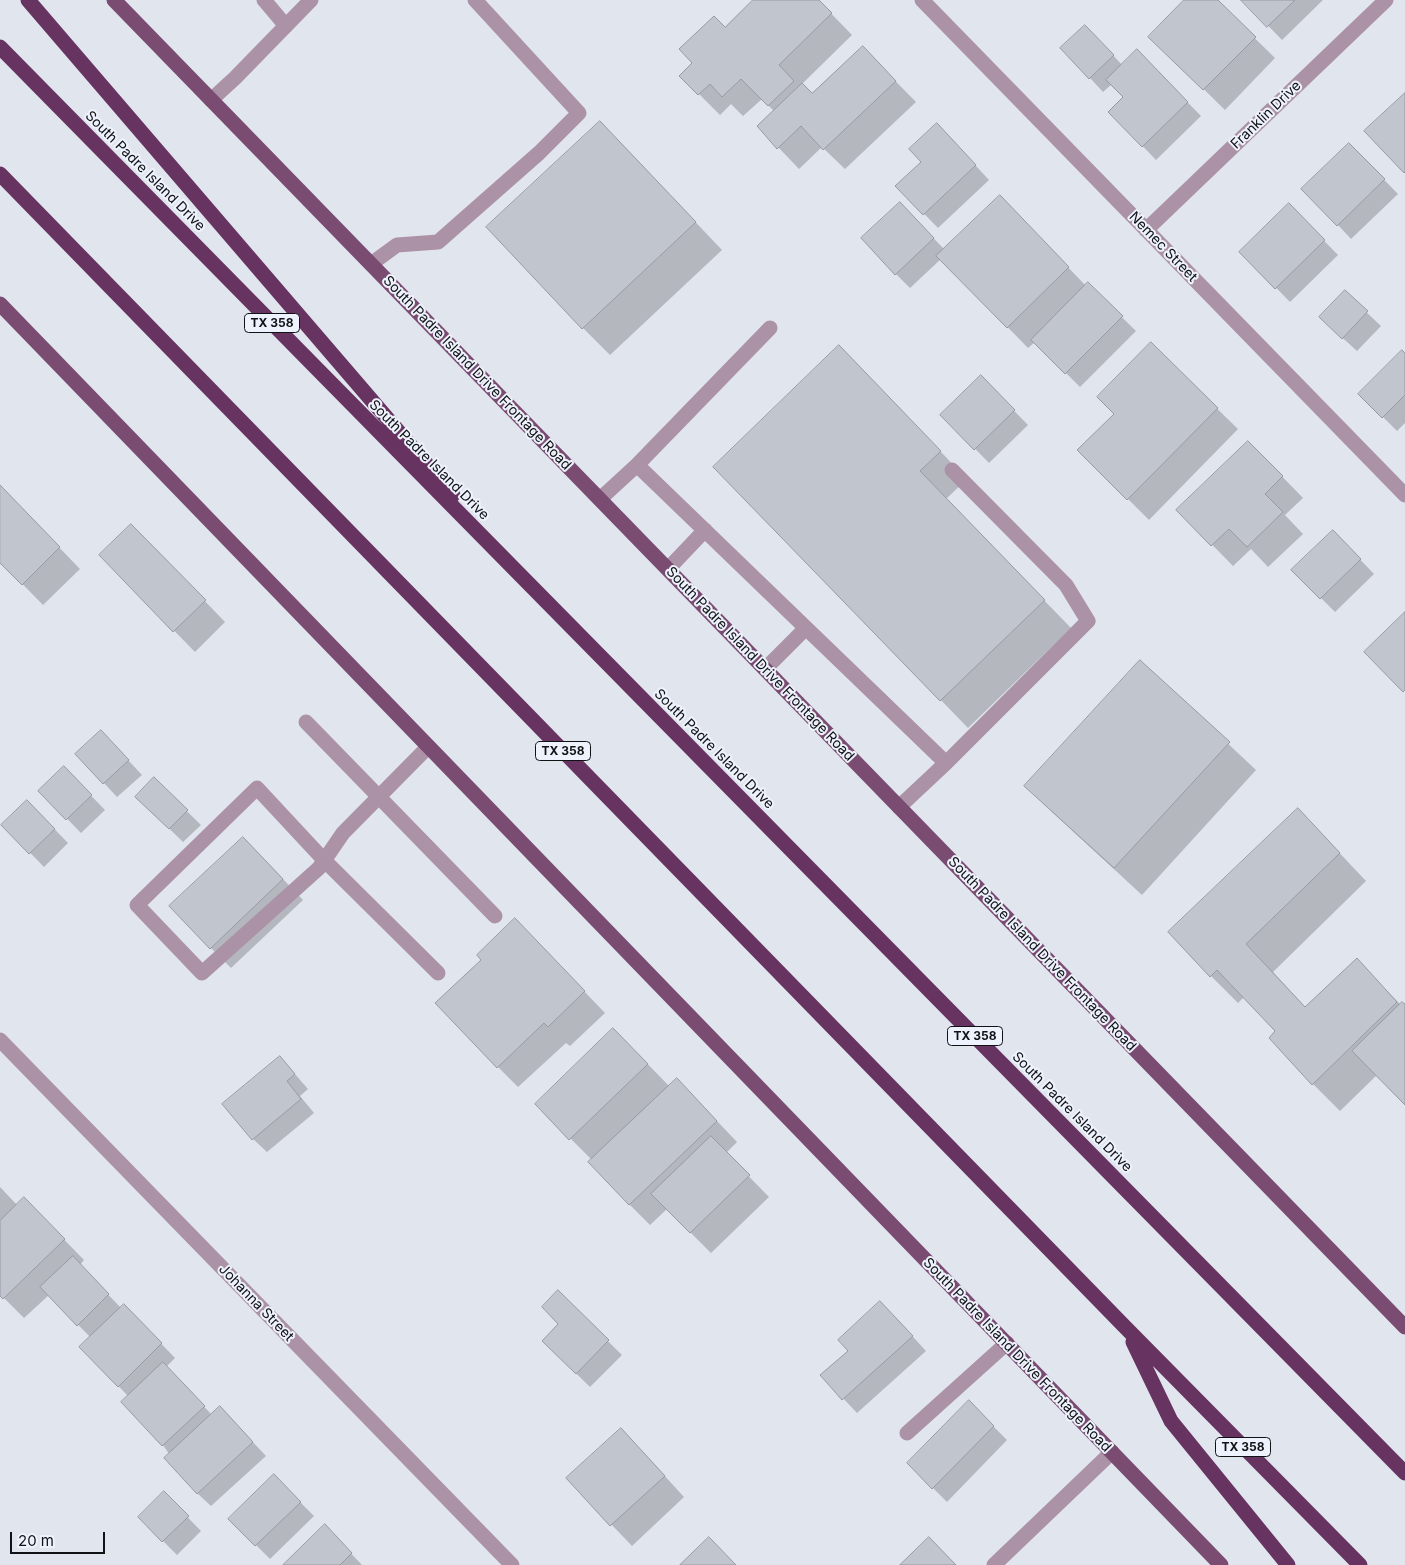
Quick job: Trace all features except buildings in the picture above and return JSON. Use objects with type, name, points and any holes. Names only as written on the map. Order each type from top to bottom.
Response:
[{"type":"highway","points":[[28,0],[544,600]]},
{"type":"highway","name":"South Padre Island Drive","points":[[0,46],[1405,1473]]},
{"type":"highway","name":"TX 358","points":[[0,174],[1127,1329],[1360,1565]]},
{"type":"highway","points":[[1127,1329],[1171,1420],[1288,1565]]},
{"type":"main road","name":"South Padre Island Drive Frontage Road","points":[[114,0],[1405,1327]]},
{"type":"main road","name":"South Padre Island Drive Frontage Road","points":[[0,304],[1221,1565]]},
{"type":"street","points":[[264,0],[286,26]]},
{"type":"street","points":[[211,100],[311,0]]},
{"type":"street","points":[[370,264],[397,245],[438,242],[539,153],[579,114],[475,0]]},
{"type":"street","name":"Nemec Street","points":[[922,0],[1405,495]]},
{"type":"street","name":"Franklin Drive","points":[[1146,230],[1386,0]]},
{"type":"street","points":[[600,500],[637,465],[770,328]]},
{"type":"street","points":[[637,465],[946,763]]},
{"type":"street","points":[[899,807],[946,763],[1088,621],[1066,585],[952,470]]},
{"type":"street","points":[[668,569],[705,530]]},
{"type":"street","points":[[764,669],[806,628]]},
{"type":"street","points":[[306,722],[495,916]]},
{"type":"street","points":[[428,747],[343,833],[324,860],[319,868],[202,973],[137,906],[257,788],[324,860],[438,973]]},
{"type":"street","name":"Johanna Street","points":[[0,1040],[512,1565]]},
{"type":"street","points":[[907,1433],[1007,1343]]},
{"type":"street","points":[[994,1565],[1112,1452]]}]
